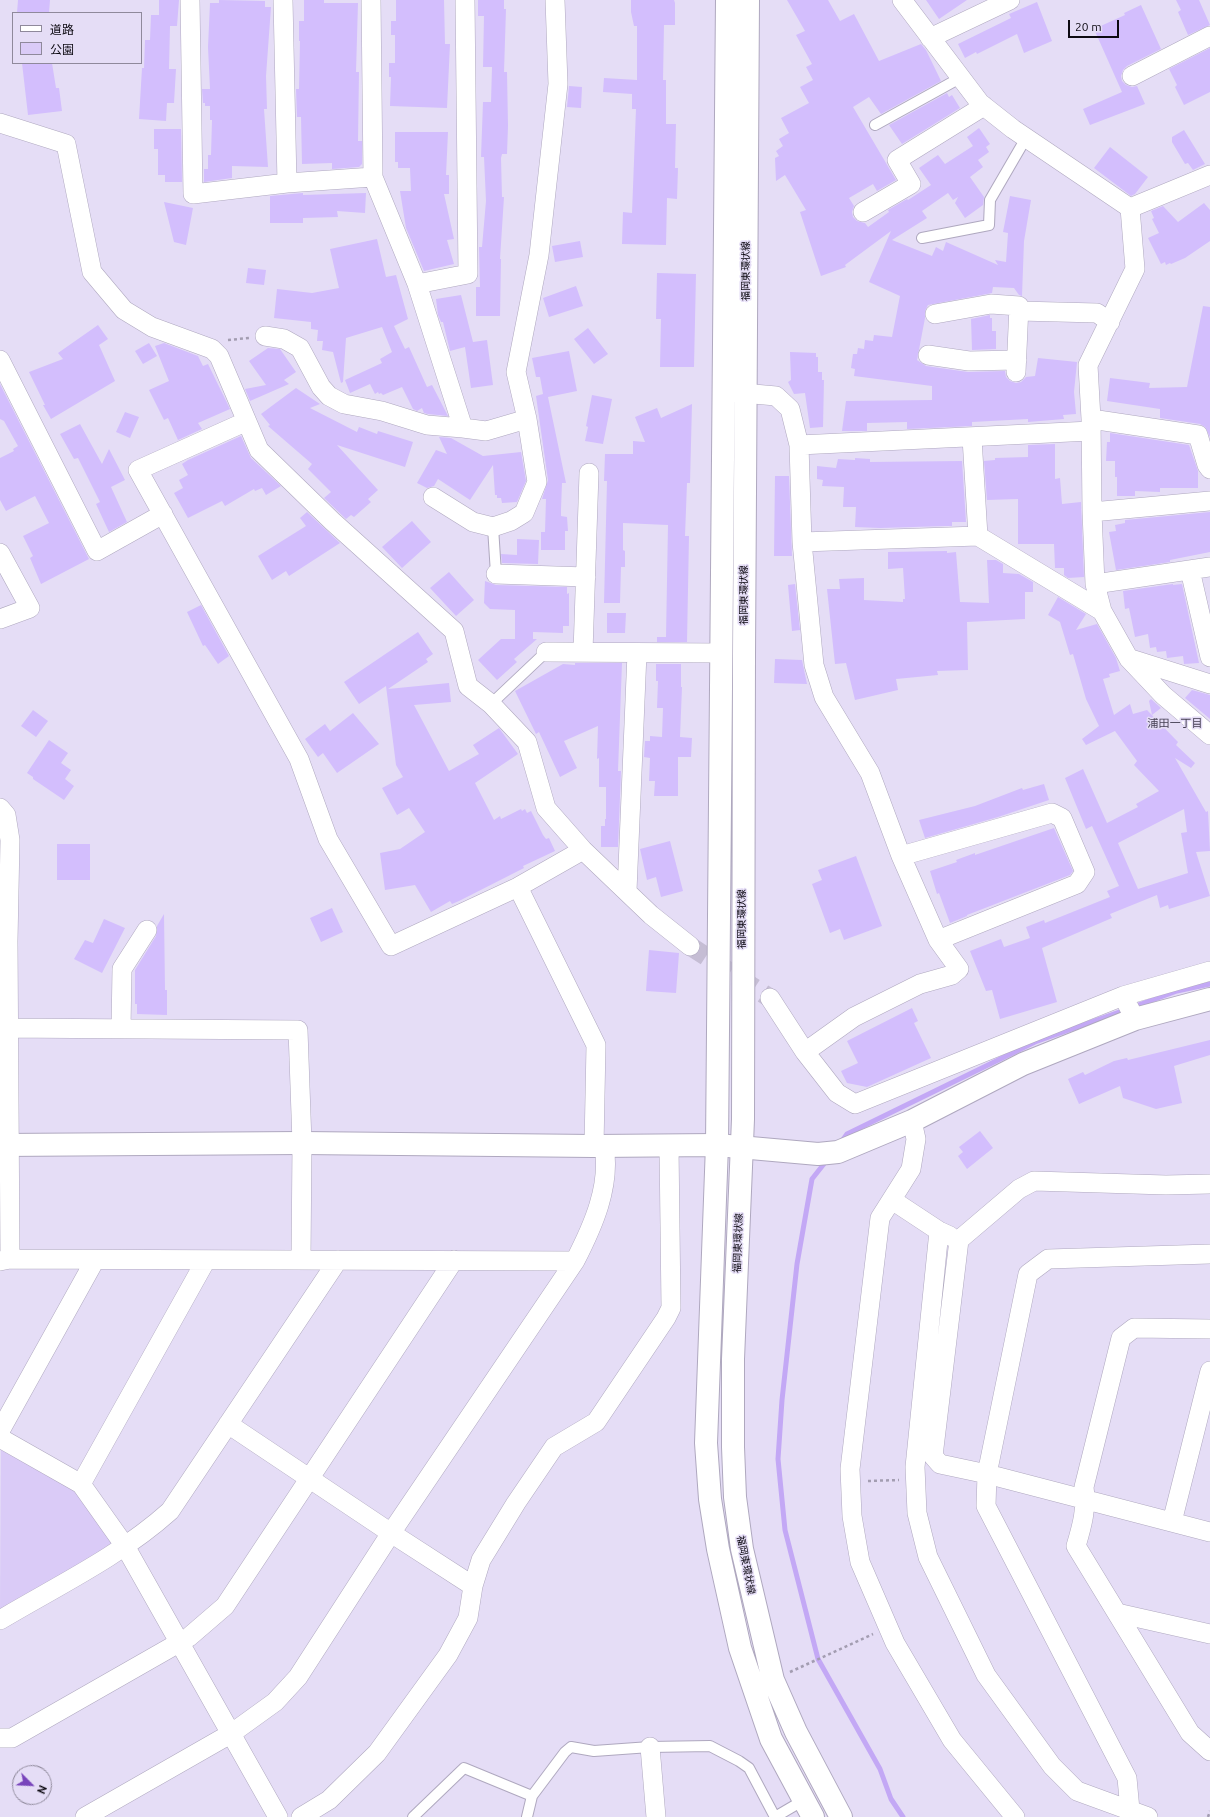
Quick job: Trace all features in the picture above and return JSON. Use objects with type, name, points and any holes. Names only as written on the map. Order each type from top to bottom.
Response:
[{"type":"main road","points":[[727,0],[717,1145],[706,1443],[710,1499],[719,1556],[740,1648],[771,1739],[808,1809]]},
{"type":"main road","name":"福岡東環状線","points":[[748,0],[742,950],[743,1119],[733,1360],[733,1447],[735,1497],[744,1556],[773,1680],[796,1732],[841,1817]]},
{"type":"main road","points":[[4,1145],[302,1143],[599,1146],[717,1145],[818,1154],[838,1152],[891,1128],[912,1121],[1023,1064],[1135,1019],[1210,999]]},
{"type":"street","points":[[190,0],[193,194],[287,183],[373,178]]},
{"type":"street","points":[[283,0],[287,183]]},
{"type":"street","points":[[371,0],[373,178],[417,284],[463,428]]},
{"type":"street","points":[[417,284],[468,274],[465,0]]},
{"type":"street","points":[[433,496],[473,522],[493,527],[524,514],[537,482],[527,419],[516,372],[539,255],[558,84],[555,0]]},
{"type":"street","points":[[902,0],[960,78],[984,106],[1026,138],[1130,208]]},
{"type":"street","points":[[930,38],[1010,0]]},
{"type":"street","points":[[1132,76],[1210,36]]},
{"type":"street","points":[[863,212],[911,184],[898,160],[984,106]]},
{"type":"street","points":[[0,123],[66,144],[92,272],[124,310],[152,327],[212,349],[219,356],[245,422],[259,450],[332,521],[454,631],[468,686],[491,704],[527,742],[546,808],[583,850],[651,915],[690,946]]},
{"type":"street","points":[[1130,208],[1210,175]]},
{"type":"street","points":[[1130,208],[1136,269],[1088,365],[1095,584],[1102,611],[1129,659],[1163,695],[1210,735]]},
{"type":"street","points":[[928,355],[1016,366],[1019,306],[991,304],[935,314]]},
{"type":"street","points":[[1019,311],[1097,313],[1110,322]]},
{"type":"street","points":[[265,336],[284,339],[300,348],[321,387],[329,396],[344,404],[382,411],[428,425],[486,431],[527,419]]},
{"type":"street","points":[[0,360],[97,551],[163,514]]},
{"type":"street","points":[[724,391],[776,396],[790,409],[799,445],[802,542],[814,665],[824,697],[870,773],[901,856],[938,940],[959,969],[952,975],[920,984],[854,1018],[805,1052]]},
{"type":"street","points":[[245,422],[138,470],[299,759],[328,839],[392,946],[518,887],[583,850]]},
{"type":"street","points":[[799,445],[972,438],[1091,425],[1198,435],[1207,465],[1210,469]]},
{"type":"street","points":[[972,438],[978,536]]},
{"type":"street","points":[[583,652],[589,473]]},
{"type":"street","points":[[1092,512],[1210,501]]},
{"type":"street","points":[[802,542],[978,536],[1102,611]]},
{"type":"street","points":[[0,553],[30,608],[0,619]]},
{"type":"street","points":[[1095,584],[1210,567]]},
{"type":"street","points":[[1190,570],[1210,657]]},
{"type":"street","points":[[496,574],[586,577]]},
{"type":"street","points":[[546,652],[722,653]]},
{"type":"street","points":[[626,891],[637,653]]},
{"type":"street","points":[[1129,659],[1210,684]]},
{"type":"street","points":[[0,808],[6,815],[10,840],[4,938],[5,1260],[575,1261]]},
{"type":"street","points":[[901,856],[1052,813],[1062,818],[1085,872],[1077,884],[938,940]]},
{"type":"street","points":[[85,1817],[232,1733],[275,1702],[298,1677],[391,1533],[575,1261],[587,1238],[597,1213],[604,1187],[606,1158],[599,1146],[596,1045],[518,887]]},
{"type":"street","points":[[121,1029],[122,969],[147,930]]},
{"type":"street","points":[[770,998],[805,1052],[837,1094],[855,1104],[1124,996],[1210,971]]},
{"type":"street","points":[[1124,996],[1135,1019]]},
{"type":"street","points":[[4,1029],[298,1030],[302,1143],[301,1260]]},
{"type":"street","points":[[912,1121],[916,1139],[911,1169],[880,1218],[850,1469],[852,1516],[860,1562],[895,1642],[952,1740],[1015,1817]]},
{"type":"street","points":[[301,1817],[329,1800],[377,1753],[448,1655],[468,1618],[473,1586],[481,1560],[490,1543],[554,1447],[596,1422],[666,1318],[671,1308],[669,1146]]},
{"type":"street","points":[[1210,1184],[1166,1185],[1034,1181],[1019,1189],[959,1240],[933,1456],[940,1464],[987,1474],[1210,1532]]},
{"type":"street","points":[[892,1200],[939,1231],[959,1240]]},
{"type":"street","points":[[939,1231],[915,1467],[917,1513],[928,1557],[986,1676],[1052,1766],[1077,1791],[1148,1817]]},
{"type":"street","points":[[1130,1810],[1127,1778],[986,1506],[987,1474],[1028,1274],[1048,1259],[1210,1254]]},
{"type":"street","points":[[0,1431],[95,1260]]},
{"type":"street","points":[[81,1484],[206,1260]]},
{"type":"street","points":[[0,1620],[125,1546],[170,1512],[338,1260]]},
{"type":"street","points":[[0,1738],[12,1738],[189,1637],[225,1606],[454,1260]]},
{"type":"street","points":[[1209,1747],[1190,1733],[1076,1546],[1085,1513],[1086,1500],[1084,1487],[1121,1338],[1134,1328],[1210,1329]]},
{"type":"street","points":[[1172,1522],[1210,1371]]},
{"type":"street","points":[[228,1424],[473,1586]]},
{"type":"street","points":[[0,1438],[81,1484],[125,1546],[178,1643],[232,1733],[278,1817]]},
{"type":"street","points":[[1117,1613],[1210,1634]]},
{"type":"street","points":[[650,1747],[656,1817]]},
{"type":"lane","points":[[875,125],[960,78]]},
{"type":"lane","points":[[922,238],[989,225],[990,200],[1026,138]]},
{"type":"lane","points":[[493,527],[496,574]]},
{"type":"lane","points":[[491,704],[546,652]]},
{"type":"lane","points":[[528,1817],[532,1796],[565,1752],[571,1747],[594,1751],[650,1747],[710,1746],[749,1768],[775,1817],[808,1809]]},
{"type":"lane","points":[[413,1817],[464,1768],[532,1796]]},
{"type":"path","points":[[850,1482],[916,1480]]},
{"type":"path","points":[[773,1680],[888,1627]]},
{"type":"path","points":[[1208,1817],[1210,1811]]},
{"type":"green space","points":[[1,1450],[9,1450],[77,1488],[113,1543],[107,1549],[0,1610]]},
{"type":"building","points":[[18,0],[50,0],[49,12],[17,12]]},
{"type":"building","points":[[159,0],[179,0],[177,26],[170,26],[169,69],[176,69],[174,103],[167,103],[166,121],[139,119],[145,40],[150,40],[151,15],[159,15]]},
{"type":"building","points":[[219,0],[265,1],[265,7],[271,7],[266,76],[267,109],[264,109],[268,167],[232,166],[232,178],[204,182],[204,169],[208,169],[208,155],[211,155],[212,120],[210,120],[210,106],[205,106],[205,103],[203,103],[202,89],[210,89],[208,47],[210,3],[219,3]]},
{"type":"building","points":[[304,0],[324,0],[324,3],[358,3],[356,72],[359,72],[358,141],[362,141],[362,164],[359,167],[332,169],[332,163],[302,164],[301,117],[297,117],[296,89],[299,89],[299,21],[304,21]]},
{"type":"building","points":[[396,0],[444,0],[445,44],[450,44],[447,108],[390,106],[391,77],[389,77],[389,63],[395,63],[395,35],[391,35],[391,21],[396,21]]},
{"type":"building","points":[[478,0],[504,0],[504,9],[506,9],[504,72],[507,72],[508,126],[507,154],[502,154],[501,158],[502,197],[504,197],[500,259],[500,316],[476,316],[476,287],[480,287],[479,247],[482,247],[486,201],[484,157],[481,157],[483,102],[491,102],[492,67],[483,67],[484,16],[478,16]]},
{"type":"building","points":[[631,0],[674,0],[675,3],[675,25],[664,25],[663,80],[666,80],[666,124],[676,124],[675,168],[678,168],[677,199],[667,198],[666,245],[622,244],[623,212],[632,213],[636,109],[632,109],[632,94],[603,92],[604,78],[637,80],[637,26],[634,26],[631,12]]},
{"type":"building","points":[[787,0],[828,0],[840,21],[854,14],[879,61],[921,44],[926,50],[941,81],[881,114],[869,97],[853,107],[896,180],[877,191],[873,184],[849,198],[854,206],[852,212],[853,217],[857,221],[865,223],[868,227],[889,212],[888,210],[907,199],[908,200],[931,185],[919,168],[938,155],[945,164],[973,146],[967,137],[979,128],[990,144],[986,147],[989,152],[978,160],[983,167],[970,177],[984,197],[983,205],[965,218],[955,203],[958,197],[953,200],[948,193],[922,211],[927,218],[892,240],[932,256],[936,247],[943,251],[946,242],[998,265],[995,260],[1006,262],[1008,233],[1003,232],[1010,196],[1031,200],[1024,241],[1022,296],[1019,295],[1014,288],[993,287],[992,293],[928,305],[925,311],[917,360],[926,366],[968,372],[1005,371],[1006,377],[1010,381],[1016,383],[1021,382],[1026,377],[1035,376],[1038,358],[1077,362],[1074,392],[1076,414],[1063,415],[1064,419],[1028,422],[1028,419],[972,422],[972,426],[907,429],[907,422],[867,423],[867,431],[842,431],[846,401],[932,400],[932,386],[854,376],[855,369],[851,368],[853,354],[857,354],[858,348],[864,349],[865,340],[873,341],[874,335],[892,337],[900,296],[869,282],[891,231],[845,265],[846,267],[821,276],[800,212],[806,210],[785,175],[776,181],[775,158],[779,156],[776,151],[783,146],[779,139],[789,133],[781,118],[809,103],[800,87],[813,80],[806,67],[812,64],[796,35],[805,31]]},
{"type":"building","points":[[926,0],[967,0],[939,19]]},
{"type":"building","points":[[1176,0],[1199,0],[1210,25],[1188,35],[1178,12],[1181,10]]},
{"type":"building","points":[[1037,2],[1052,41],[1024,53],[1017,34],[977,54],[976,52],[965,58],[958,44],[1011,18],[1009,14]]},
{"type":"building","points":[[1141,5],[1161,49],[1127,66],[1123,70],[1121,76],[1122,81],[1126,85],[1132,87],[1137,86],[1145,104],[1090,125],[1083,109],[1122,92],[1094,29],[1125,15],[1124,13]]},
{"type":"building","points":[[1210,48],[1210,92],[1184,105],[1175,87],[1177,85],[1169,69]]},
{"type":"building","points":[[22,64],[52,64],[56,88],[59,88],[62,111],[28,115]]},
{"type":"building","points":[[569,86],[582,87],[581,108],[567,107]]},
{"type":"building","points":[[947,93],[949,97],[952,95],[960,108],[902,144],[889,125]]},
{"type":"building","points":[[154,129],[181,129],[182,182],[165,182],[165,175],[158,175],[158,149],[154,149]]},
{"type":"building","points":[[1184,130],[1205,164],[1193,170],[1188,163],[1185,164],[1172,142],[1172,137]]},
{"type":"building","points":[[395,132],[448,132],[446,175],[449,175],[449,194],[444,194],[454,239],[447,240],[454,264],[424,271],[406,228],[400,191],[411,191],[410,168],[398,168],[398,162],[395,162]]},
{"type":"building","points":[[1110,147],[1148,177],[1135,194],[1131,196],[1094,168]]},
{"type":"building","points":[[303,193],[303,195],[366,193],[365,213],[337,211],[338,217],[303,218],[303,223],[270,223],[270,196]]},
{"type":"building","points":[[164,202],[193,208],[186,245],[174,242]]},
{"type":"building","points":[[1204,203],[1210,210],[1210,241],[1185,258],[1171,264],[1166,265],[1165,262],[1161,264],[1148,238],[1159,233],[1152,219],[1154,218],[1151,211],[1163,206],[1178,222]]},
{"type":"building","points":[[377,239],[386,277],[396,275],[408,319],[394,326],[405,349],[409,347],[427,387],[432,385],[448,416],[424,413],[422,408],[417,411],[413,409],[402,387],[383,395],[381,393],[379,394],[378,392],[375,394],[370,384],[350,393],[345,380],[382,363],[380,359],[392,352],[382,327],[346,338],[343,382],[341,383],[333,352],[322,350],[323,341],[317,341],[318,330],[311,329],[311,322],[274,318],[277,289],[312,293],[339,288],[330,249]]},
{"type":"building","points":[[580,241],[583,257],[555,262],[552,246]]},
{"type":"building","points":[[248,268],[266,270],[264,285],[246,283]]},
{"type":"building","points":[[657,273],[696,274],[694,367],[660,367],[661,319],[656,319]]},
{"type":"building","points":[[576,286],[583,306],[549,317],[543,298]]},
{"type":"building","points":[[461,295],[473,342],[487,340],[493,385],[471,388],[465,347],[450,351],[443,322],[441,322],[438,315],[436,299]]},
{"type":"building","points":[[1203,306],[1210,307],[1210,437],[1205,427],[1200,424],[1160,418],[1160,409],[1107,401],[1110,378],[1150,383],[1149,388],[1187,387]]},
{"type":"building","points":[[990,315],[990,318],[992,318],[992,331],[996,331],[996,349],[972,350],[971,319]]},
{"type":"building","points":[[98,325],[108,339],[99,345],[115,381],[51,419],[43,405],[45,405],[29,372],[63,359],[58,353]]},
{"type":"building","points":[[588,328],[608,354],[594,364],[574,339]]},
{"type":"building","points":[[149,343],[157,356],[143,364],[135,351]]},
{"type":"building","points":[[164,343],[198,356],[203,366],[208,364],[230,409],[198,423],[202,429],[178,440],[168,418],[164,420],[149,390],[169,381],[155,346]]},
{"type":"building","points":[[268,348],[280,349],[296,372],[284,380],[289,384],[250,401],[245,389],[266,385],[249,361]]},
{"type":"building","points":[[569,351],[577,391],[548,397],[566,483],[562,483],[561,516],[567,517],[568,531],[565,531],[565,550],[541,550],[541,532],[545,532],[546,499],[542,499],[548,480],[536,396],[543,394],[540,377],[536,377],[532,358]]},
{"type":"building","points":[[790,352],[816,353],[816,357],[818,357],[818,372],[822,372],[822,380],[824,380],[823,427],[810,428],[805,393],[794,394],[788,382],[791,380]]},
{"type":"building","points":[[0,384],[89,559],[41,584],[30,558],[33,556],[23,536],[49,523],[35,496],[6,511],[0,500],[0,458],[14,451],[13,449],[18,446],[4,421],[0,419]]},
{"type":"building","points":[[296,388],[320,404],[310,408],[357,432],[359,427],[377,434],[378,431],[413,442],[405,467],[337,445],[378,490],[368,499],[371,502],[354,517],[351,515],[346,519],[324,498],[331,492],[308,469],[312,464],[268,426],[270,425],[261,414]]},
{"type":"building","points":[[592,395],[612,399],[603,444],[585,441],[588,427],[586,426]]},
{"type":"building","points":[[692,404],[690,483],[687,483],[685,536],[689,536],[687,642],[657,642],[657,637],[666,637],[668,525],[623,523],[623,550],[625,551],[625,567],[621,567],[620,603],[604,603],[607,481],[604,481],[605,454],[633,454],[633,441],[645,442],[635,417],[657,408],[661,418]]},
{"type":"building","points":[[125,412],[139,417],[130,438],[116,432]]},
{"type":"building","points":[[80,424],[102,464],[109,449],[125,480],[111,487],[127,522],[109,532],[96,504],[100,502],[78,458],[74,459],[60,434]]},
{"type":"building","points":[[1110,433],[1189,445],[1198,471],[1198,488],[1160,488],[1160,492],[1135,491],[1135,496],[1117,496],[1115,461],[1106,461],[1107,442],[1110,442]]},
{"type":"building","points":[[241,436],[251,458],[281,486],[266,495],[262,488],[255,491],[254,489],[225,506],[222,501],[188,518],[174,493],[183,488],[179,480],[188,475],[182,464]]},
{"type":"building","points":[[439,437],[451,438],[483,456],[521,452],[526,481],[517,502],[502,503],[501,498],[497,498],[497,495],[495,495],[493,465],[470,500],[438,479],[434,486],[427,488],[417,483],[436,450],[447,454]]},
{"type":"building","points":[[1055,444],[1055,479],[1060,478],[1062,504],[1081,502],[1084,577],[1068,578],[1064,575],[1064,568],[1055,568],[1054,544],[1018,544],[1018,499],[987,500],[984,461],[995,460],[995,458],[1028,457],[1028,445]]},
{"type":"building","points":[[855,458],[870,459],[870,462],[962,461],[966,522],[952,522],[952,526],[880,528],[855,527],[856,507],[843,507],[844,487],[822,486],[823,480],[817,479],[817,466],[836,468],[838,459],[855,460]]},
{"type":"building","points":[[775,476],[789,476],[792,556],[774,556]]},
{"type":"building","points":[[307,512],[340,543],[289,576],[286,571],[272,580],[258,556],[306,526],[300,518]]},
{"type":"building","points":[[1210,512],[1210,552],[1170,560],[1170,562],[1116,570],[1109,532],[1116,531],[1115,525],[1125,523],[1125,520]]},
{"type":"building","points":[[412,521],[431,542],[402,568],[382,547]]},
{"type":"building","points":[[517,539],[539,540],[538,564],[502,563],[501,554],[517,555]]},
{"type":"building","points":[[947,551],[947,553],[956,552],[960,602],[989,603],[987,560],[996,560],[1003,564],[1003,573],[1019,574],[1033,582],[1033,592],[1025,592],[1025,619],[967,622],[968,670],[937,671],[938,675],[896,679],[898,690],[855,700],[846,663],[835,664],[827,589],[840,589],[839,579],[864,578],[864,600],[903,602],[903,599],[905,599],[903,568],[888,569],[888,552]]},
{"type":"building","points":[[449,572],[474,600],[456,616],[430,588]]},
{"type":"building","points":[[485,581],[496,585],[567,587],[567,594],[569,593],[569,626],[563,626],[563,633],[533,632],[533,639],[537,639],[514,659],[517,662],[497,680],[478,660],[501,639],[515,639],[515,610],[490,609],[484,603]]},
{"type":"building","points":[[795,584],[800,630],[792,631],[788,585]]},
{"type":"building","points":[[1182,584],[1199,663],[1184,664],[1183,656],[1167,658],[1166,651],[1157,652],[1156,647],[1150,648],[1148,634],[1135,637],[1129,608],[1125,609],[1123,591]]},
{"type":"building","points":[[1058,597],[1086,614],[1076,630],[1097,624],[1116,658],[1120,671],[1109,674],[1110,677],[1103,679],[1114,715],[1130,704],[1133,714],[1147,710],[1178,742],[1176,745],[1195,763],[1191,768],[1175,758],[1206,812],[1208,811],[1210,851],[1196,852],[1210,896],[1169,909],[1168,905],[1160,908],[1157,895],[1110,914],[1112,918],[1042,948],[1057,1002],[1000,1019],[992,990],[986,991],[970,951],[1001,939],[1004,947],[1030,938],[1026,927],[1044,920],[1045,923],[1110,897],[1107,891],[1119,886],[1092,826],[1086,829],[1065,778],[1083,769],[1107,823],[1138,807],[1136,804],[1159,791],[1134,765],[1137,761],[1115,731],[1086,745],[1082,739],[1099,726],[1086,699],[1073,654],[1070,655],[1060,622],[1048,615]],"holes":[[[1184,809],[1187,832],[1181,833],[1188,873],[1138,889],[1118,843]]]},
{"type":"building","points":[[201,605],[229,656],[218,664],[205,645],[203,646],[187,612]]},
{"type":"building","points":[[607,613],[626,613],[625,633],[607,633]]},
{"type":"building","points":[[418,632],[433,654],[426,659],[428,662],[388,689],[449,683],[451,702],[414,705],[449,771],[479,754],[473,745],[499,728],[518,754],[475,783],[494,820],[500,816],[501,819],[521,809],[522,811],[525,809],[527,813],[531,811],[543,835],[546,839],[549,838],[555,851],[523,866],[524,868],[459,901],[452,904],[450,901],[431,912],[415,885],[385,890],[380,853],[400,849],[425,832],[409,808],[397,815],[382,788],[403,777],[396,765],[386,686],[359,704],[344,682]]},
{"type":"building","points":[[775,659],[802,660],[807,684],[774,683]]},
{"type":"building","points":[[575,663],[622,663],[618,771],[621,771],[618,847],[601,847],[601,826],[605,826],[606,819],[606,787],[599,787],[599,758],[597,759],[598,726],[564,741],[577,768],[560,777],[539,732],[536,734],[515,691],[563,664],[575,665]]},
{"type":"building","points":[[656,664],[681,664],[682,687],[680,737],[692,738],[691,757],[678,757],[678,796],[654,796],[655,781],[649,781],[650,758],[644,757],[645,741],[650,741],[650,736],[662,737],[663,708],[657,708],[658,681],[656,681]]},
{"type":"building","points":[[1192,690],[1210,695],[1210,719],[1185,698]]},
{"type":"building","points":[[1151,699],[1161,708],[1152,715],[1149,701]]},
{"type":"building","points":[[33,710],[48,721],[36,737],[21,726]]},
{"type":"building","points":[[353,713],[379,744],[337,773],[323,753],[318,757],[305,739],[325,724],[330,731]]},
{"type":"building","points":[[49,740],[68,753],[61,763],[71,770],[65,779],[74,786],[64,800],[33,779],[33,777],[27,773]]},
{"type":"building","points":[[1044,784],[1049,800],[998,817],[925,838],[919,820],[975,806],[1022,788],[1023,790]]},
{"type":"building","points":[[1054,828],[1073,871],[1070,875],[950,923],[939,893],[937,894],[930,871],[957,862],[956,860],[975,853],[975,855]]},
{"type":"building","points":[[670,841],[683,891],[661,897],[656,877],[647,880],[640,849]]},
{"type":"building","points":[[57,844],[90,844],[90,880],[57,880]]},
{"type":"building","points":[[856,856],[882,926],[844,940],[840,929],[830,933],[812,884],[822,880],[818,870]]},
{"type":"building","points":[[332,908],[343,932],[321,942],[310,918]]},
{"type":"building","points":[[164,914],[165,990],[167,990],[167,1015],[137,1014],[137,1004],[135,1004],[135,970],[156,936],[157,926]]},
{"type":"building","points":[[104,919],[125,928],[102,973],[74,959],[85,940],[93,943]]},
{"type":"building","points":[[649,950],[679,953],[676,993],[646,991]]},
{"type":"building","points":[[912,1008],[918,1021],[914,1023],[931,1058],[867,1087],[847,1083],[841,1071],[858,1063],[847,1041]]},
{"type":"building","points":[[1210,1040],[1210,1055],[1174,1066],[1182,1103],[1156,1109],[1123,1098],[1120,1086],[1079,1104],[1068,1079],[1083,1072],[1085,1075],[1114,1061],[1127,1058],[1128,1060]]},
{"type":"building","points":[[980,1131],[993,1148],[967,1169],[958,1156],[963,1152],[959,1147]]},
{"type":"waterway","points":[[1133,1007],[1177,991],[1210,984]]},
{"type":"waterway","points":[[842,1141],[847,1134],[1035,1042],[1125,1010]]},
{"type":"waterway","points":[[827,1160],[812,1179],[797,1264],[782,1400],[778,1459],[785,1530],[818,1659],[880,1769],[891,1799],[903,1817]]},
{"type":"tunnel","points":[[690,946],[770,998]]},
{"type":"district","name":"浦田一丁目","points":[[1175,723]]}]
